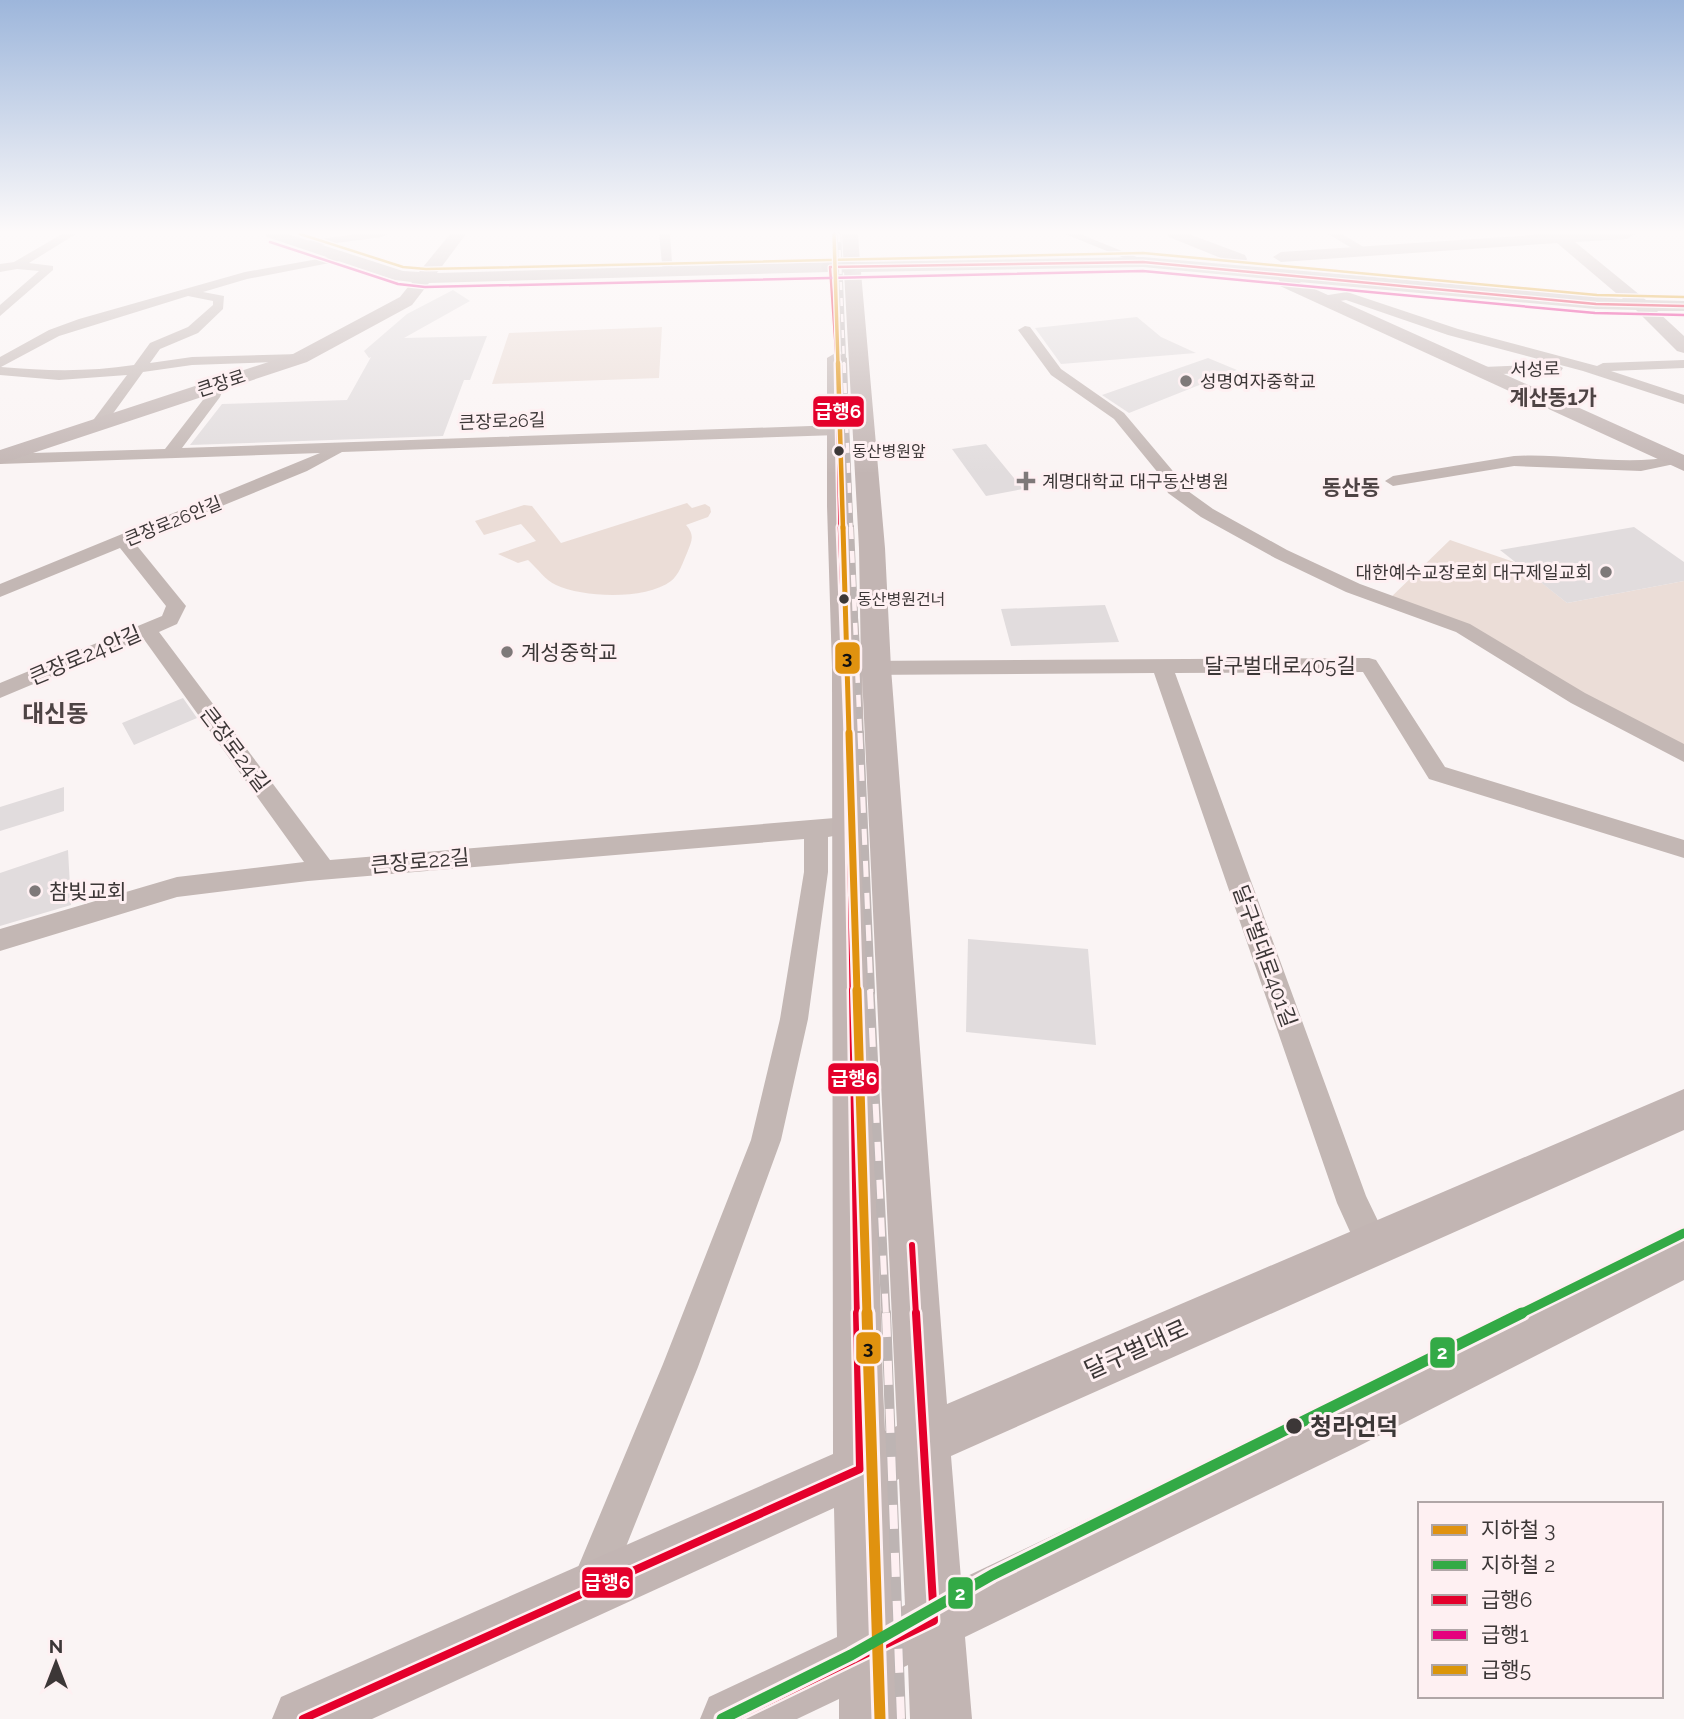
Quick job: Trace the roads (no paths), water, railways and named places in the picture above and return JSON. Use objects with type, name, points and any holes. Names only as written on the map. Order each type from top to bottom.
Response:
[{"type":"main road","name":"큰장로","points":[[0,458],[300,358],[381,314]]},
{"type":"main road","points":[[839,314],[838,430],[861,668],[924,1443],[941,1719]]},
{"type":"main road","points":[[847,314],[872,548],[861,668],[832,827],[870,1719]]},
{"type":"main road","points":[[1354,314],[1680,462]]},
{"type":"main road","points":[[1651,314],[1683,345]]},
{"type":"main road","name":"달구벌대로","points":[[303,1719],[860,1469],[1684,1109]]},
{"type":"main road","points":[[731,1719],[1336,1429],[1684,1255]]},
{"type":"street","points":[[0,363],[54,333],[112,314]]},
{"type":"street","points":[[99,423],[155,346],[193,330],[210,314]]},
{"type":"street","name":"서성로","points":[[1401,314],[1453,332],[1588,368],[1684,400]]},
{"type":"street","points":[[1025,330],[1056,372],[1119,416],[1166,473],[1174,489],[1207,513],[1281,554],[1353,588],[1463,628],[1578,698],[1684,754]]},
{"type":"street","points":[[0,370],[59,376],[192,361],[300,358]]},
{"type":"street","name":"서성로","points":[[1483,371],[1684,364]]},
{"type":"street","points":[[169,454],[213,397],[218,384]]},
{"type":"street","name":"큰장로26길","points":[[0,458],[838,430]]},
{"type":"street","name":"큰장로26안길","points":[[0,591],[301,468],[344,447]]},
{"type":"street","points":[[1393,481],[1491,462],[1533,460],[1608,466],[1660,466],[1680,462]]},
{"type":"street","name":"큰장로24안길","points":[[0,691],[170,620],[176,606],[124,541]]},
{"type":"street","name":"큰장로24길","points":[[147,630],[323,869]]},
{"type":"street","name":"달구벌대로405길","points":[[861,668],[1369,664],[1437,773],[1684,849]]},
{"type":"street","name":"달구벌대로401길","points":[[1163,666],[1353,1203],[1373,1244]]},
{"type":"street","points":[[589,1591],[680,1367],[766,1140],[794,1019],[816,872],[832,827]]},
{"type":"street","name":"큰장로22길","points":[[0,940],[177,887],[323,869],[832,827]]},
{"type":"railway","points":[[842,314],[844,365]]},
{"type":"railway","points":[[844,363],[851,529]]},
{"type":"railway","points":[[851,527],[860,734]]},
{"type":"railway","points":[[860,733],[871,992]]},
{"type":"railway","points":[[870,990],[886,1315]]},
{"type":"railway","points":[[886,1313],[901,1719]]},
{"type":"metro line","name":"3","points":[[836,314],[880,1719]]},
{"type":"metro line","name":"2","points":[[722,1719],[851,1655],[992,1575],[1684,1233]]},
{"type":"place","name":"성명여자중학교","points":[[1186,381]]},
{"type":"place","name":"동산병원앞","points":[[839,451]]},
{"type":"place","name":"계명대학교 대구동산병원","points":[[1026,481]]},
{"type":"place","name":"대한예수교장로회 대구제일교회","points":[[1606,572]]},
{"type":"place","name":"동산병원건너","points":[[844,599]]},
{"type":"place","name":"계성중학교","points":[[507,652]]},
{"type":"place","name":"참빛교회","points":[[35,891]]},
{"type":"place","name":"청라언덕","points":[[1294,1426]]},
{"type":"district","name":"계산동1가","points":[[1553,397]]},
{"type":"district","name":"동산동","points":[[1351,487]]},
{"type":"district","name":"대신동","points":[[55,713]]}]
